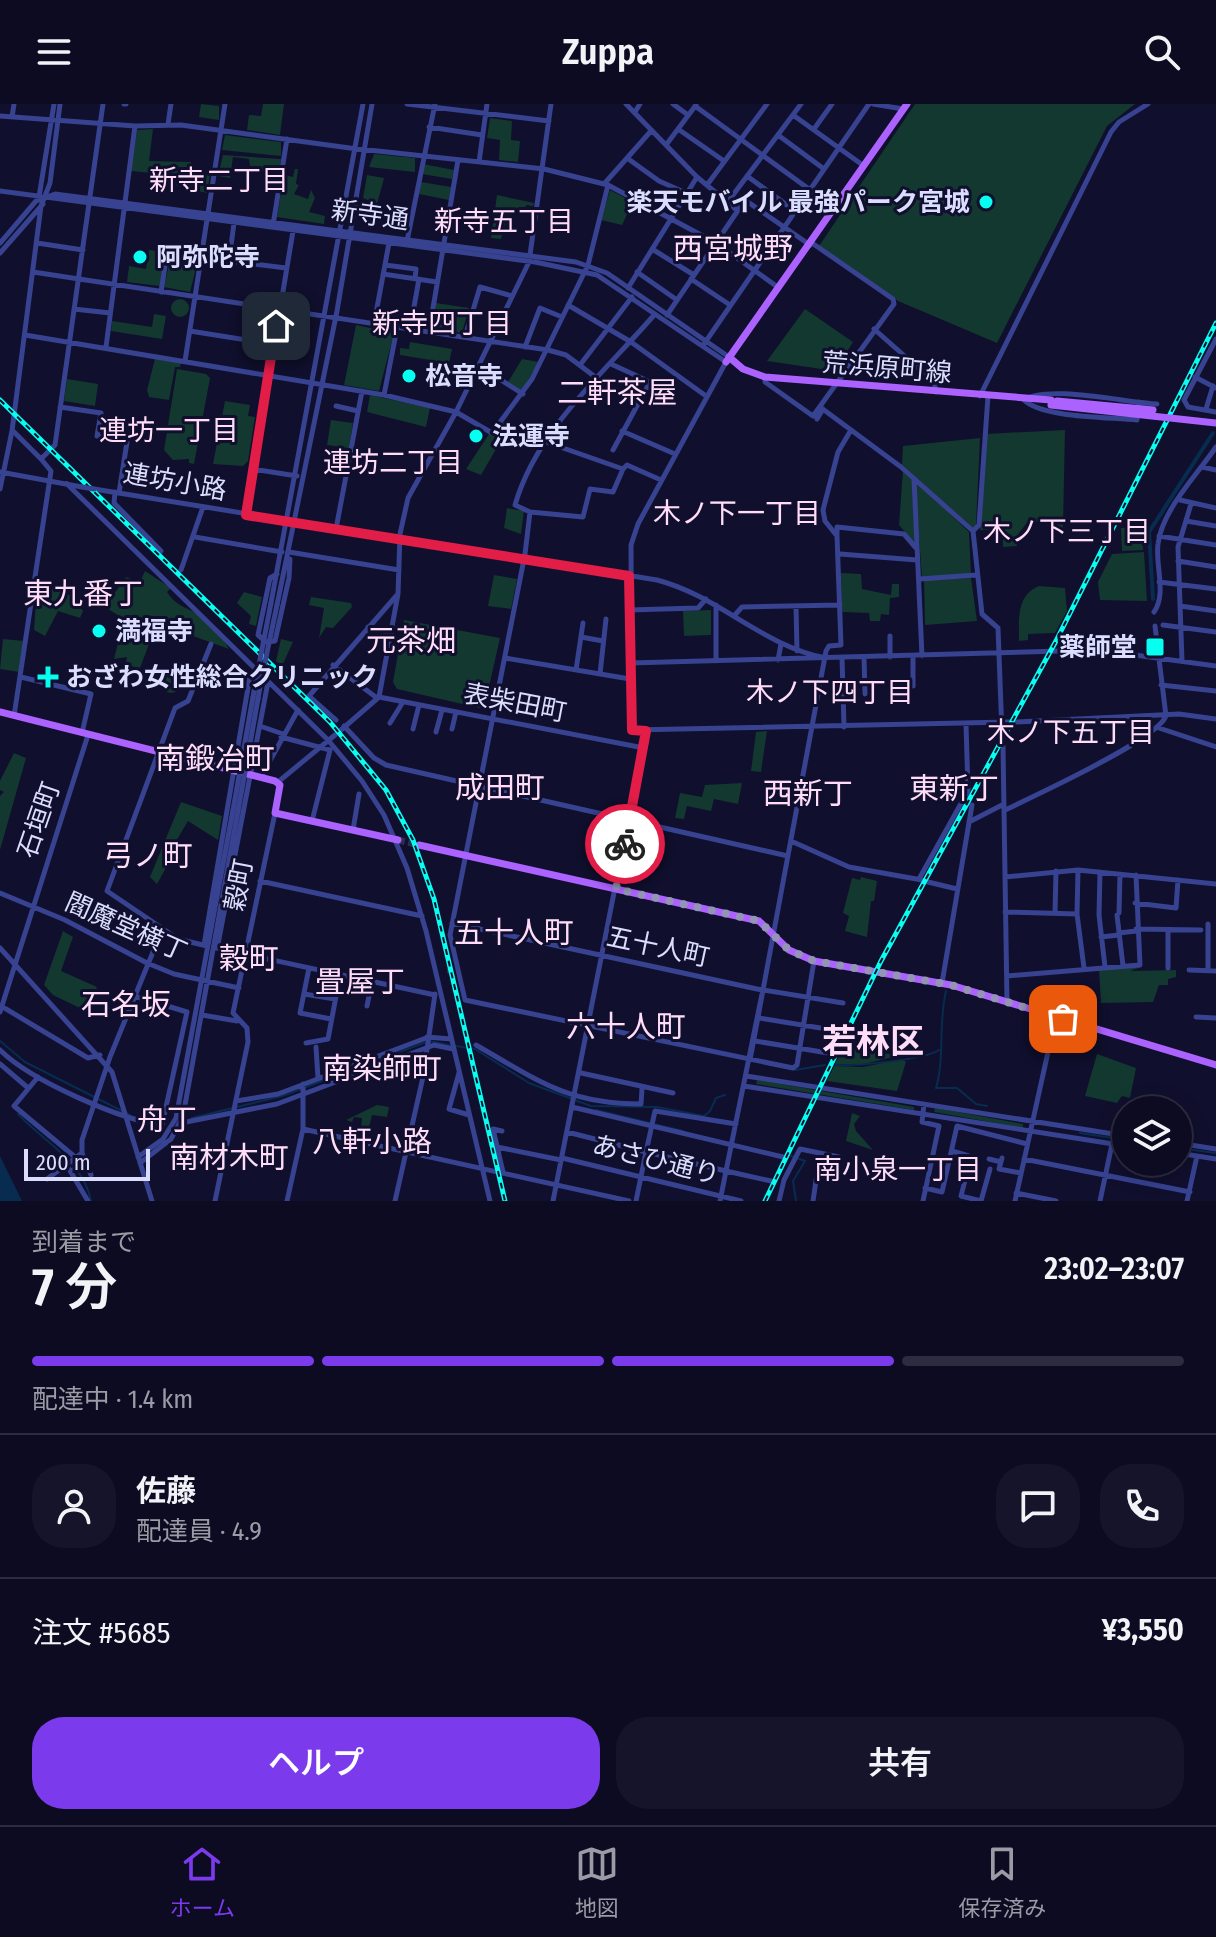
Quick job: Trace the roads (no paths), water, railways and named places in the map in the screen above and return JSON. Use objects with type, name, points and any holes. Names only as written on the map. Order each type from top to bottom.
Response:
[{"type":"main road","points":[[729,360],[905,107]]},
{"type":"main road","name":"荒浜原町線","points":[[729,360],[765,377],[1216,421]]},
{"type":"main road","points":[[0,712],[278,782],[275,813],[397,840]]},
{"type":"main road","points":[[419,845],[757,920],[789,950],[814,961],[942,983],[1216,1065]]},
{"type":"street","points":[[12,117],[14,104]]},
{"type":"street","points":[[0,253],[32,216],[50,183],[54,104]]},
{"type":"street","points":[[0,489],[12,431],[43,188],[60,104]]},
{"type":"street","points":[[41,459],[55,445],[103,104]]},
{"type":"street","points":[[168,124],[171,104]]},
{"type":"street","points":[[185,361],[224,104]]},
{"type":"street","points":[[292,522],[311,381],[363,104]]},
{"type":"street","points":[[274,604],[335,318],[372,104]]},
{"type":"street","points":[[407,104],[549,121]]},
{"type":"street","points":[[479,162],[487,104]]},
{"type":"street","points":[[551,104],[530,259],[456,412],[408,498],[400,539],[398,594],[378,697],[342,728],[382,764],[788,856]]},
{"type":"street","points":[[626,104],[697,177],[738,211]]},
{"type":"street","points":[[635,112],[640,104]]},
{"type":"street","points":[[673,104],[688,115]]},
{"type":"street","points":[[707,185],[767,104]]},
{"type":"street","points":[[727,203],[801,104]]},
{"type":"street","points":[[814,129],[832,104]]},
{"type":"street","points":[[704,344],[871,104],[905,107]]},
{"type":"street","points":[[973,531],[979,525],[984,396],[1111,132],[1148,104]]},
{"type":"street","points":[[666,145],[696,105],[836,209]]},
{"type":"street","points":[[406,243],[434,106]]},
{"type":"street","points":[[793,115],[864,166]]},
{"type":"street","points":[[0,116],[135,126],[168,124],[356,149],[544,169],[606,184],[716,243],[780,288]]},
{"type":"street","points":[[106,347],[135,126]]},
{"type":"street","points":[[429,127],[482,135]]},
{"type":"street","points":[[678,129],[724,161]]},
{"type":"street","points":[[25,335],[384,395],[456,412],[492,433],[551,351],[562,317],[587,268],[606,184],[651,131]]},
{"type":"street","points":[[778,135],[824,169]]},
{"type":"street","points":[[273,226],[287,139]]},
{"type":"street","points":[[627,158],[659,181],[686,193]]},
{"type":"street","points":[[429,332],[458,160]]},
{"type":"street","points":[[747,176],[795,211]]},
{"type":"street","points":[[626,290],[697,177]]},
{"type":"street","points":[[50,183],[57,197]]},
{"type":"street","points":[[0,191],[42,199],[57,197]]},
{"type":"street","points":[[0,243],[42,199],[57,197]]},
{"type":"street","name":"新寺通","points":[[57,197],[273,226]]},
{"type":"street","points":[[666,317],[745,200],[812,244],[894,300],[836,383],[817,419]]},
{"type":"street","points":[[32,216],[40,224]]},
{"type":"street","name":"新寺通","points":[[208,217],[234,223],[294,228],[587,268],[626,290],[729,360]]},
{"type":"street","points":[[229,261],[234,223]]},
{"type":"street","points":[[246,515],[272,344],[294,228]]},
{"type":"street","points":[[374,324],[389,241]]},
{"type":"street","points":[[37,243],[83,250]]},
{"type":"street","points":[[652,249],[730,306]]},
{"type":"street","points":[[161,292],[167,253],[286,268]]},
{"type":"street","points":[[385,265],[416,269],[410,329]]},
{"type":"street","points":[[33,272],[551,351],[580,365],[598,379]]},
{"type":"street","points":[[637,272],[677,300]]},
{"type":"street","points":[[383,274],[437,282]]},
{"type":"street","points":[[465,337],[480,287],[512,296]]},
{"type":"street","name":"新寺通","points":[[626,290],[656,314],[666,317]]},
{"type":"street","points":[[580,365],[632,297]]},
{"type":"street","points":[[568,305],[631,342],[706,396]]},
{"type":"street","points":[[525,347],[540,308],[562,317]]},
{"type":"street","points":[[74,309],[110,313]]},
{"type":"street","points":[[656,314],[546,442],[527,469],[515,505],[530,512],[583,517],[590,489],[613,492],[627,465],[661,480]]},
{"type":"street","points":[[384,395],[397,328]]},
{"type":"street","points":[[874,329],[934,382],[936,392]]},
{"type":"street","points":[[190,331],[272,344]]},
{"type":"street","points":[[1216,339],[1184,403],[1216,412]]},
{"type":"street","points":[[729,360],[706,396],[635,533],[629,576],[632,730],[966,724],[1190,714],[1216,719]]},
{"type":"street","points":[[611,364],[650,382],[613,450]]},
{"type":"street","points":[[479,366],[523,394]]},
{"type":"street","points":[[765,377],[765,382],[813,416],[821,408]]},
{"type":"street","points":[[1195,377],[1214,387],[1206,409]]},
{"type":"street","points":[[336,529],[362,391]]},
{"type":"street","points":[[1139,402],[1138,420],[1049,411],[1030,406],[1024,400],[1031,395],[1050,394],[1139,402],[1157,404]]},
{"type":"street","points":[[336,406],[358,411]]},
{"type":"street","points":[[60,407],[101,413],[97,436],[127,442],[114,503],[161,551]]},
{"type":"street","points":[[821,408],[914,478],[973,531],[982,615],[998,628],[1002,734]]},
{"type":"street","points":[[837,536],[825,521],[823,510],[838,452],[851,430]]},
{"type":"street","points":[[12,431],[51,469],[14,716]]},
{"type":"street","points":[[622,431],[675,454]]},
{"type":"street","points":[[546,442],[623,469]]},
{"type":"street","points":[[1154,612],[1159,604],[1159,536],[1216,447]]},
{"type":"street","points":[[1202,467],[1216,470]]},
{"type":"street","points":[[253,469],[297,476]]},
{"type":"street","name":"連坊小路","points":[[2,473],[667,583],[706,599],[781,644],[826,658]]},
{"type":"street","points":[[914,478],[922,656]]},
{"type":"street","points":[[67,484],[257,669],[262,681],[328,740],[362,781],[397,840],[422,916],[490,1201]]},
{"type":"street","points":[[1180,500],[1216,508]]},
{"type":"street","points":[[1182,661],[1179,540],[1191,504]]},
{"type":"street","points":[[181,570],[203,507]]},
{"type":"street","points":[[530,512],[524,559],[450,935],[452,970],[467,1001],[793,1068],[800,1048],[814,961]]},
{"type":"street","points":[[1186,521],[1216,526]]},
{"type":"street","points":[[720,1199],[826,658],[829,646],[841,645],[837,527],[904,534],[917,548]]},
{"type":"street","points":[[1159,536],[1216,545]]},
{"type":"street","points":[[195,537],[399,570]]},
{"type":"street","points":[[139,1160],[159,1144],[171,1128],[204,980],[215,949],[260,726],[262,681],[277,574],[286,553]]},
{"type":"street","points":[[277,574],[270,578],[258,635],[266,642],[274,643],[289,578],[286,553]]},
{"type":"street","points":[[840,554],[917,560]]},
{"type":"street","points":[[1178,561],[1216,567]]},
{"type":"street","points":[[920,579],[976,575]]},
{"type":"street","points":[[1159,582],[1216,589]]},
{"type":"street","points":[[336,720],[309,696],[398,594]]},
{"type":"street","points":[[629,610],[698,608],[706,599]]},
{"type":"street","points":[[716,605],[716,661]]},
{"type":"street","points":[[734,616],[742,607],[840,605]]},
{"type":"street","points":[[796,606],[797,651]]},
{"type":"street","points":[[1180,606],[1216,611]]},
{"type":"street","points":[[600,674],[606,619]]},
{"type":"street","points":[[576,670],[583,623]]},
{"type":"street","points":[[1163,625],[1216,632]]},
{"type":"street","points":[[968,823],[1159,728],[1166,716],[1155,626]]},
{"type":"street","points":[[368,627],[391,633]]},
{"type":"street","points":[[890,636],[890,657]]},
{"type":"street","points":[[581,637],[603,641]]},
{"type":"street","points":[[206,945],[178,939],[107,891],[175,708],[188,701],[211,644]]},
{"type":"street","points":[[778,660],[781,644]]},
{"type":"street","points":[[630,663],[1098,650],[1216,666]]},
{"type":"street","points":[[913,656],[913,686]]},
{"type":"street","points":[[842,657],[844,727]]},
{"type":"street","points":[[864,657],[865,694]]},
{"type":"street","points":[[505,658],[630,679]]},
{"type":"street","points":[[333,665],[378,697]]},
{"type":"street","points":[[139,1160],[166,1145],[181,1123],[202,1015],[206,945],[234,770],[250,676],[257,669]]},
{"type":"street","name":"石垣町","points":[[1,1008],[85,734],[91,694],[21,677]]},
{"type":"street","points":[[215,949],[235,810],[255,698],[262,681]]},
{"type":"street","points":[[1161,685],[1216,691]]},
{"type":"street","name":"表柴田町","points":[[378,697],[644,748]]},
{"type":"street","points":[[390,723],[403,702]]},
{"type":"street","points":[[413,729],[419,705]]},
{"type":"street","points":[[261,777],[298,710]]},
{"type":"street","points":[[436,732],[442,710]]},
{"type":"street","points":[[452,729],[456,712]]},
{"type":"street","points":[[923,880],[968,792],[966,724]]},
{"type":"street","points":[[260,726],[330,750],[312,821]]},
{"type":"street","points":[[1159,728],[1216,747]]},
{"type":"street","points":[[553,1201],[590,1028],[646,731]]},
{"type":"street","points":[[278,782],[335,735]]},
{"type":"street","points":[[1003,746],[1007,1002]]},
{"type":"street","points":[[233,781],[247,784]]},
{"type":"street","points":[[353,830],[359,794]]},
{"type":"street","points":[[942,983],[972,805]]},
{"type":"street","points":[[206,945],[235,810]]},
{"type":"street","name":"穀町","points":[[215,1200],[249,1036],[247,1028],[237,1021],[233,1013],[275,813]]},
{"type":"street","points":[[791,841],[849,867],[957,889]]},
{"type":"street","points":[[1005,877],[1078,870],[1216,884]]},
{"type":"street","points":[[1078,870],[1077,914],[1084,968]]},
{"type":"street","points":[[1055,913],[1056,871]]},
{"type":"street","points":[[1100,872],[1101,937],[1105,967]]},
{"type":"street","points":[[1120,874],[1118,914],[1123,966]]},
{"type":"street","points":[[1007,976],[1140,965],[1136,930],[1136,875]]},
{"type":"street","points":[[1135,903],[1176,908],[1178,880]]},
{"type":"street","points":[[260,881],[422,916]]},
{"type":"street","name":"閻魔堂横丁","points":[[0,893],[65,920],[147,963],[239,988]]},
{"type":"street","points":[[1005,912],[1077,914]]},
{"type":"street","name":"五十人町","points":[[452,923],[762,992],[843,1003]]},
{"type":"street","points":[[1208,924],[1208,970]]},
{"type":"street","points":[[1101,937],[1136,930],[1168,930],[1172,927],[1201,930]]},
{"type":"street","points":[[91,1175],[82,1153],[82,1140],[107,1064],[162,930]]},
{"type":"street","points":[[1168,930],[1168,968]]},
{"type":"street","points":[[0,948],[107,1064],[152,1201]]},
{"type":"street","points":[[215,949],[435,995]]},
{"type":"street","points":[[309,968],[300,1013],[331,1019]]},
{"type":"street","points":[[436,973],[452,970]]},
{"type":"street","points":[[1189,970],[1216,971]]},
{"type":"street","points":[[306,1043],[328,1039],[340,975]]},
{"type":"street","points":[[367,1006],[372,982]]},
{"type":"street","points":[[395,1201],[439,987]]},
{"type":"street","points":[[749,1060],[762,992]]},
{"type":"street","points":[[304,994],[335,999]]},
{"type":"street","points":[[0,1050],[38,1077],[96,1099],[126,1115],[163,1120],[187,1012],[134,996]]},
{"type":"street","points":[[1,1008],[88,1058],[100,1055]]},
{"type":"street","points":[[202,1015],[237,1021]]},
{"type":"street","points":[[1015,1201],[1056,1016]]},
{"type":"street","points":[[1196,1017],[1216,1018]]},
{"type":"street","points":[[759,1018],[839,1031]]},
{"type":"street","points":[[235,1107],[277,1104],[318,1078],[427,1038],[453,1045]]},
{"type":"street","points":[[755,1041],[828,1053]]},
{"type":"street","points":[[181,1123],[304,1089],[427,1047],[453,1045]]},
{"type":"street","points":[[476,1045],[574,1101],[791,1158]]},
{"type":"street","points":[[316,1047],[318,1078]]},
{"type":"street","points":[[177,1058],[186,1060]]},
{"type":"street","points":[[0,1064],[27,1087]]},
{"type":"street","points":[[459,1072],[449,1109],[469,1115]]},
{"type":"street","points":[[581,1073],[642,1089],[673,1093]]},
{"type":"street","points":[[746,1076],[1112,1134]]},
{"type":"street","points":[[38,1077],[14,1106],[70,1160],[88,1201]]},
{"type":"street","points":[[744,1086],[923,1114],[978,1126],[1027,1144]]},
{"type":"street","points":[[287,1201],[303,1129],[304,1089]]},
{"type":"street","points":[[574,1101],[641,1104],[642,1089]]},
{"type":"street","points":[[923,1201],[939,1126],[922,1122],[924,1104]]},
{"type":"street","points":[[636,1201],[655,1111],[736,1124]]},
{"type":"street","points":[[925,1188],[942,1192],[957,1126],[978,1126],[1112,1144],[1100,1201]]},
{"type":"street","points":[[303,1129],[556,1184],[602,1198],[629,1201]]},
{"type":"street","points":[[502,1131],[493,1129],[503,1172]]},
{"type":"street","points":[[567,1132],[777,1182]]},
{"type":"street","points":[[1192,1145],[1216,1149]]},
{"type":"street","name":"あさひ通り","points":[[497,1147],[641,1177],[720,1199],[741,1201]]},
{"type":"street","points":[[779,1201],[777,1182],[800,1149],[839,1157]]},
{"type":"street","points":[[952,1151],[969,1156]]},
{"type":"street","points":[[47,1179],[82,1153]]},
{"type":"street","points":[[813,1201],[820,1153]]},
{"type":"street","points":[[1192,1155],[1216,1159]]},
{"type":"street","points":[[1187,1201],[1197,1156]]},
{"type":"street","points":[[989,1159],[1002,1160],[999,1169],[1021,1173]]},
{"type":"street","points":[[1024,1159],[1190,1192]]},
{"type":"street","points":[[75,1168],[85,1160]]},
{"type":"street","points":[[969,1165],[961,1196],[981,1201],[990,1169]]},
{"type":"street","points":[[1016,1193],[1056,1201]]},
{"type":"street","points":[[215,1200],[226,1201]]},
{"type":"water","points":[[0,1156],[22,1201],[0,1201]]},
{"type":"waterway","points":[[1153,599],[1149,532],[1213,433]]},
{"type":"waterway","points":[[946,991],[936,1088],[957,1088],[976,1104],[987,1106]]},
{"type":"waterway","points":[[0,1041],[25,1062],[130,1115]]},
{"type":"waterway","points":[[192,1118],[282,1096],[429,1041],[449,1045]]},
{"type":"waterway","points":[[456,1046],[475,1049],[529,1083],[591,1106],[657,1107],[704,1116],[716,1098],[725,1095]]},
{"type":"waterway","points":[[836,1065],[905,1059],[939,1050]]},
{"type":"waterway","points":[[795,1070],[825,1065]]},
{"type":"waterway","points":[[596,1110],[683,1131]]},
{"type":"waterway","points":[[18,1114],[71,1163],[87,1187],[91,1201]]},
{"type":"waterway","points":[[136,1117],[168,1119]]},
{"type":"waterway","points":[[1080,1133],[1112,1138]]},
{"type":"waterway","points":[[1192,1150],[1216,1153]]},
{"type":"waterway","points":[[791,1156],[805,1161],[793,1181],[796,1201]]},
{"type":"tunnel","points":[[398,840],[419,845]]},
{"type":"tunnel","points":[[447,971],[453,970]]},
{"type":"railway","points":[[765,1201],[881,961],[1056,641],[1216,323]]},
{"type":"railway","points":[[0,400],[330,722],[386,790],[413,840],[434,899],[505,1201]]},
{"type":"place","name":"楽天モバイル 最強パーク宮城","points":[[986,202]]},
{"type":"place","name":"阿弥陀寺","points":[[140,257]]},
{"type":"place","name":"松音寺","points":[[409,376]]},
{"type":"place","name":"法運寺","points":[[476,436]]},
{"type":"place","name":"満福寺","points":[[99,631]]},
{"type":"place","name":"薬師堂","points":[[1155,647]]},
{"type":"place","name":"おざわ女性総合クリニック","points":[[48,677]]},
{"type":"district","name":"新寺二丁目","points":[[219,180]]},
{"type":"district","name":"新寺五丁目","points":[[504,221]]},
{"type":"district","name":"西宮城野","points":[[733,249]]},
{"type":"district","name":"新寺四丁目","points":[[442,323]]},
{"type":"district","name":"二軒茶屋","points":[[617,393]]},
{"type":"district","name":"連坊一丁目","points":[[169,430]]},
{"type":"district","name":"連坊二丁目","points":[[393,462]]},
{"type":"district","name":"木ノ下一丁目","points":[[737,513]]},
{"type":"district","name":"木ノ下三丁目","points":[[1067,531]]},
{"type":"district","name":"東九番丁","points":[[83,594]]},
{"type":"district","name":"元茶畑","points":[[411,641]]},
{"type":"district","name":"木ノ下四丁目","points":[[830,692]]},
{"type":"district","name":"木ノ下五丁目","points":[[1071,732]]},
{"type":"district","name":"南鍛冶町","points":[[215,759]]},
{"type":"district","name":"成田町","points":[[500,788]]},
{"type":"district","name":"東新丁","points":[[954,789]]},
{"type":"district","name":"西新丁","points":[[808,794]]},
{"type":"district","name":"弓ノ町","points":[[148,856]]},
{"type":"district","name":"五十人町","points":[[514,933]]},
{"type":"district","name":"穀町","points":[[249,959]]},
{"type":"district","name":"畳屋丁","points":[[360,982]]},
{"type":"district","name":"石名坂","points":[[126,1005]]},
{"type":"district","name":"六十人町","points":[[626,1027]]},
{"type":"district","name":"若林区","points":[[873,1041]]},
{"type":"district","name":"南染師町","points":[[382,1069]]},
{"type":"district","name":"舟丁","points":[[167,1120]]},
{"type":"district","name":"八軒小路","points":[[372,1142]]},
{"type":"district","name":"南材木町","points":[[229,1158]]},
{"type":"district","name":"南小泉一丁目","points":[[898,1169]]}]
